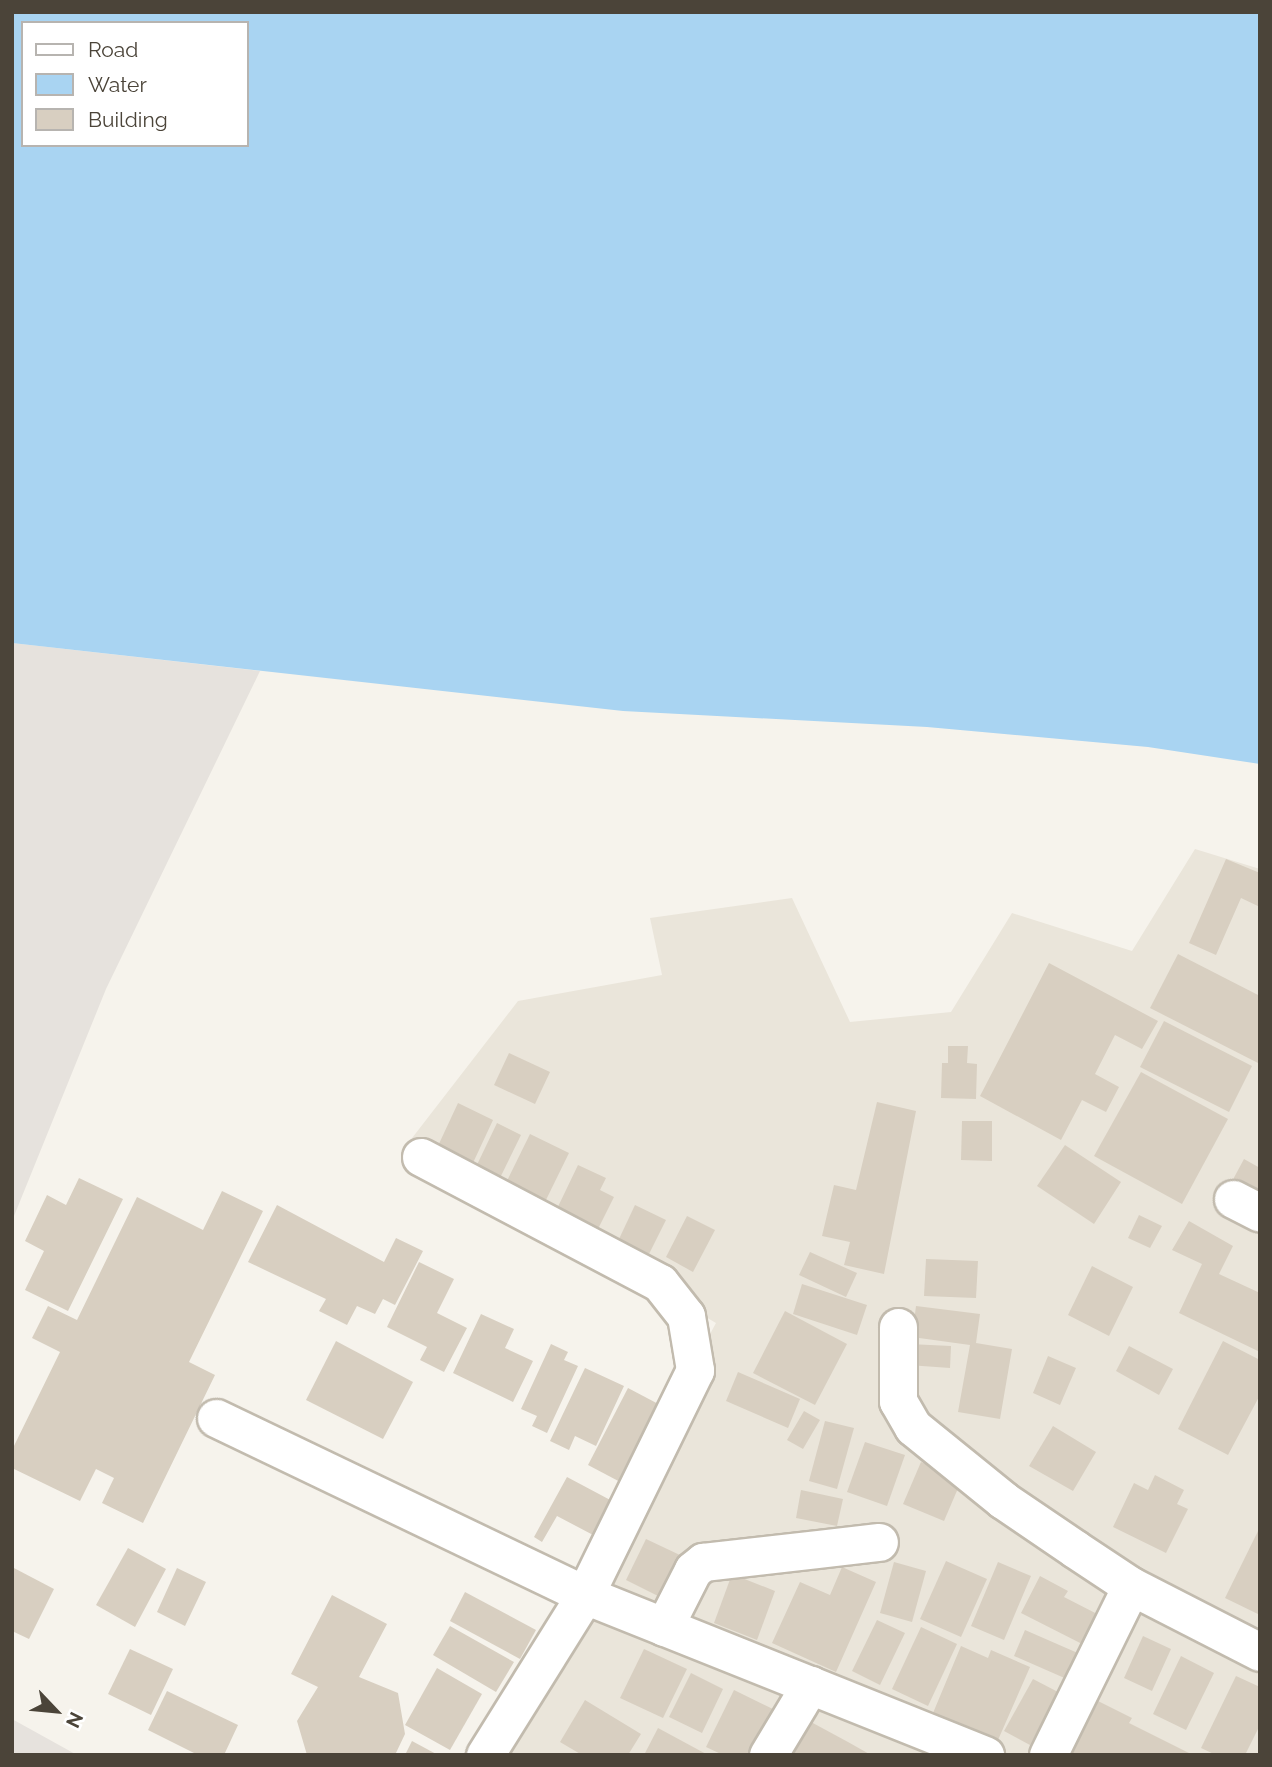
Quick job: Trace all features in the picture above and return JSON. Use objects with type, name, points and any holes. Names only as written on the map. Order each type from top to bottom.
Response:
[{"type":"street","points":[[421,1157],[660,1283],[686,1316],[695,1370],[584,1595],[485,1755]]},
{"type":"street","points":[[898,1326],[898,1401],[913,1427],[1003,1500],[1131,1586],[1260,1653]]},
{"type":"street","points":[[216,1418],[584,1595],[985,1755]]},
{"type":"street","points":[[664,1627],[693,1570],[703,1562],[879,1542]]},
{"type":"street","points":[[1048,1755],[1131,1586]]},
{"type":"street","points":[[768,1755],[810,1685]]},
{"type":"shaded area","points":[[12,643],[260,671],[106,989],[12,1221]]},
{"type":"shaded area","points":[[1195,849],[1260,869],[1260,1755],[481,1755],[716,1323],[409,1142],[518,1001],[662,975],[650,918],[792,898],[850,1022],[951,1012],[1012,913],[1132,951]]},
{"type":"shaded area","points":[[12,1719],[77,1755],[12,1755]]},
{"type":"water","points":[[12,12],[1260,12],[1260,764],[1148,747],[927,727],[623,711],[12,643]]},
{"type":"building","points":[[1226,859],[1260,873],[1260,907],[1241,898],[1216,955],[1189,943]]},
{"type":"building","points":[[1178,954],[1260,996],[1260,1064],[1150,1008]]},
{"type":"building","points":[[1049,963],[1158,1021],[1142,1049],[1115,1035],[1095,1074],[1119,1087],[1106,1112],[1082,1100],[1061,1140],[980,1096]]},
{"type":"building","points":[[1164,1021],[1252,1066],[1229,1112],[1140,1067]]},
{"type":"building","points":[[948,1046],[968,1046],[967,1063],[977,1064],[976,1099],[941,1098],[942,1063],[948,1063]]},
{"type":"building","points":[[509,1053],[550,1072],[535,1104],[494,1085]]},
{"type":"building","points":[[1141,1072],[1228,1119],[1182,1204],[1094,1156]]},
{"type":"building","points":[[877,1102],[916,1111],[884,1274],[844,1265],[850,1242],[822,1236],[834,1185],[856,1190]]},
{"type":"building","points":[[458,1103],[493,1120],[472,1165],[437,1148]]},
{"type":"building","points":[[962,1121],[992,1121],[992,1161],[961,1160]]},
{"type":"building","points":[[497,1123],[521,1135],[498,1182],[474,1171]]},
{"type":"building","points":[[530,1134],[569,1153],[543,1206],[504,1187]]},
{"type":"building","points":[[1065,1145],[1121,1182],[1094,1224],[1037,1186]]},
{"type":"building","points":[[1244,1159],[1260,1168],[1260,1201],[1230,1185]]},
{"type":"building","points":[[578,1165],[606,1178],[600,1190],[614,1197],[595,1235],[554,1215]]},
{"type":"building","points":[[79,1178],[123,1199],[68,1311],[25,1290],[44,1251],[25,1241],[47,1195],[66,1205]]},
{"type":"building","points":[[222,1191],[263,1211],[189,1362],[215,1375],[143,1523],[102,1503],[114,1478],[96,1469],[80,1501],[12,1468],[12,1450],[60,1352],[32,1338],[48,1306],[77,1320],[137,1197],[203,1230]]},
{"type":"building","points":[[277,1205],[384,1262],[396,1238],[423,1251],[395,1305],[383,1299],[375,1314],[357,1306],[347,1325],[319,1311],[326,1299],[248,1262]]},
{"type":"building","points":[[635,1205],[666,1220],[649,1254],[619,1239]]},
{"type":"building","points":[[1139,1215],[1162,1226],[1150,1248],[1128,1238]]},
{"type":"building","points":[[687,1216],[715,1230],[693,1272],[666,1257]]},
{"type":"building","points":[[1189,1221],[1233,1246],[1219,1274],[1260,1293],[1260,1352],[1179,1313],[1202,1264],[1172,1250]]},
{"type":"building","points":[[810,1252],[857,1273],[846,1297],[799,1275]]},
{"type":"building","points":[[926,1259],[978,1261],[976,1298],[924,1296]]},
{"type":"building","points":[[419,1262],[454,1279],[437,1313],[467,1328],[444,1372],[420,1360],[427,1347],[387,1327]]},
{"type":"building","points":[[1092,1266],[1133,1287],[1109,1336],[1068,1315]]},
{"type":"building","points":[[802,1284],[867,1305],[857,1335],[793,1314]]},
{"type":"building","points":[[916,1306],[980,1314],[976,1343],[1012,1349],[1000,1419],[958,1412],[970,1345],[912,1337]]},
{"type":"building","points":[[785,1311],[847,1344],[815,1405],[753,1373]]},
{"type":"building","points":[[481,1314],[514,1329],[505,1348],[533,1361],[513,1402],[453,1373]]},
{"type":"building","points":[[336,1341],[413,1382],[383,1439],[306,1400]]},
{"type":"building","points":[[1223,1341],[1260,1360],[1260,1395],[1228,1455],[1178,1429]]},
{"type":"building","points":[[551,1344],[568,1352],[564,1360],[578,1366],[547,1433],[532,1426],[537,1416],[521,1409]]},
{"type":"building","points":[[909,1344],[951,1346],[950,1368],[908,1365]]},
{"type":"building","points":[[1129,1346],[1173,1369],[1159,1395],[1116,1371]]},
{"type":"building","points":[[1048,1356],[1076,1368],[1060,1405],[1033,1393]]},
{"type":"building","points":[[585,1368],[624,1386],[596,1446],[575,1436],[569,1450],[550,1441]]},
{"type":"building","points":[[738,1372],[800,1399],[788,1428],[726,1401]]},
{"type":"building","points":[[628,1388],[664,1407],[624,1484],[588,1465]]},
{"type":"building","points":[[804,1411],[820,1420],[803,1449],[787,1440]]},
{"type":"building","points":[[825,1421],[854,1428],[837,1489],[809,1481]]},
{"type":"building","points":[[1053,1426],[1096,1452],[1073,1491],[1029,1466]]},
{"type":"building","points":[[865,1442],[905,1455],[887,1506],[847,1492]]},
{"type":"building","points":[[921,1462],[962,1479],[944,1521],[903,1504]]},
{"type":"building","points":[[1155,1475],[1184,1490],[1177,1504],[1188,1509],[1166,1553],[1113,1527],[1134,1483],[1148,1490]]},
{"type":"building","points":[[567,1477],[614,1502],[595,1536],[557,1516],[542,1542],[534,1537]]},
{"type":"building","points":[[801,1490],[843,1499],[837,1526],[796,1518]]},
{"type":"building","points":[[1260,1527],[1260,1615],[1225,1598]]},
{"type":"building","points":[[646,1539],[682,1556],[662,1598],[626,1580]]},
{"type":"building","points":[[128,1548],[166,1569],[135,1627],[96,1605]]},
{"type":"building","points":[[946,1561],[987,1579],[961,1637],[920,1619]]},
{"type":"building","points":[[894,1562],[926,1571],[912,1622],[880,1613]]},
{"type":"building","points":[[998,1562],[1031,1576],[1004,1640],[971,1626]]},
{"type":"building","points":[[12,1567],[54,1589],[29,1639],[12,1631]]},
{"type":"building","points":[[842,1567],[876,1582],[836,1672],[772,1643],[800,1582],[830,1595]]},
{"type":"building","points":[[177,1568],[206,1582],[185,1626],[157,1612]]},
{"type":"building","points":[[732,1574],[775,1591],[757,1640],[714,1623]]},
{"type":"building","points":[[1040,1576],[1068,1591],[1064,1597],[1103,1617],[1088,1647],[1021,1613]]},
{"type":"building","points":[[465,1592],[536,1630],[520,1659],[450,1621]]},
{"type":"building","points":[[332,1595],[387,1624],[359,1677],[398,1693],[405,1734],[395,1755],[307,1755],[297,1721],[318,1687],[291,1674]]},
{"type":"building","points":[[877,1620],[905,1633],[880,1685],[852,1671]]},
{"type":"building","points":[[450,1626],[514,1662],[496,1692],[433,1655]]},
{"type":"building","points":[[921,1627],[957,1644],[928,1706],[892,1689]]},
{"type":"building","points":[[1025,1630],[1080,1654],[1069,1680],[1014,1656]]},
{"type":"building","points":[[1143,1636],[1171,1649],[1152,1691],[1124,1678]]},
{"type":"building","points":[[961,1646],[988,1658],[991,1650],[1030,1667],[998,1740],[933,1713]]},
{"type":"building","points":[[130,1649],[173,1669],[151,1715],[108,1694]]},
{"type":"building","points":[[644,1649],[687,1669],[663,1718],[620,1698]]},
{"type":"building","points":[[1181,1656],[1214,1673],[1186,1730],[1153,1714]]},
{"type":"building","points":[[437,1668],[482,1694],[450,1750],[405,1725]]},
{"type":"building","points":[[691,1673],[723,1689],[702,1733],[669,1717]]},
{"type":"building","points":[[1236,1676],[1260,1687],[1260,1725],[1245,1755],[1216,1755],[1201,1748]]},
{"type":"building","points":[[1033,1679],[1058,1692],[1030,1745],[1004,1731]]},
{"type":"building","points":[[734,1690],[775,1710],[753,1755],[723,1755],[706,1747]]},
{"type":"building","points":[[167,1691],[238,1725],[224,1755],[198,1755],[148,1730]]},
{"type":"building","points":[[585,1700],[641,1734],[628,1755],[582,1755],[560,1742]]},
{"type":"building","points":[[1098,1701],[1132,1718],[1129,1723],[1193,1755],[1071,1755]]},
{"type":"building","points":[[811,1722],[848,1742],[871,1755],[793,1755]]},
{"type":"building","points":[[658,1728],[708,1755],[644,1755]]},
{"type":"building","points":[[412,1741],[438,1755],[405,1755]]}]
